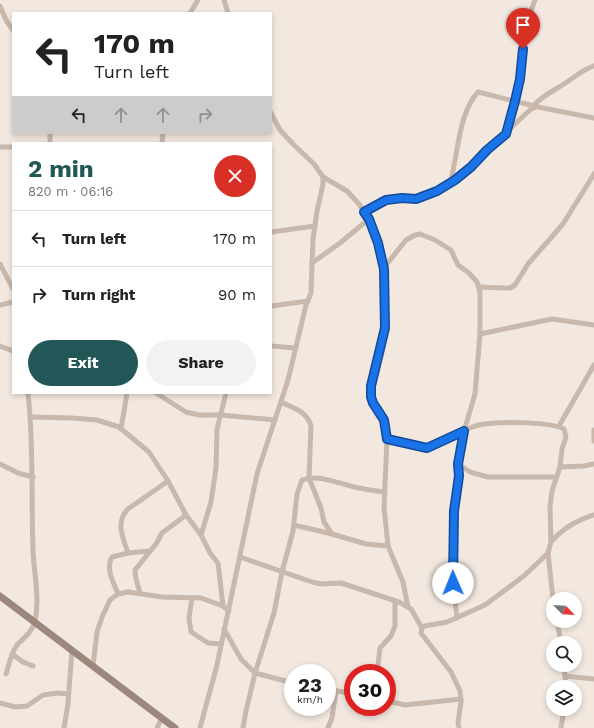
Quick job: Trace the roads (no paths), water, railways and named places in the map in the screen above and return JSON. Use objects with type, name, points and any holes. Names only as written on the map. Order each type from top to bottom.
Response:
[{"type":"street","points":[[191,12],[198,0]]},
{"type":"street","points":[[224,0],[228,12]]},
{"type":"street","points":[[506,134],[520,79],[521,60],[535,0]]},
{"type":"street","points":[[0,6],[6,22],[12,29]]},
{"type":"street","points":[[364,212],[386,200],[402,198],[416,199],[437,191],[450,183],[471,167],[487,150],[536,106],[540,98],[575,75],[594,66]]},
{"type":"street","points":[[450,183],[462,126],[474,97],[478,92],[594,118]]},
{"type":"street","points":[[272,115],[280,130],[314,164],[323,178],[347,191],[369,219],[378,243],[384,269],[385,328],[371,386],[371,397],[373,403],[384,420],[387,439],[384,507],[388,546],[403,582],[408,607]]},
{"type":"street","points":[[0,147],[12,147]]},
{"type":"street","points":[[479,287],[510,288],[515,285],[528,264],[563,224],[594,174]]},
{"type":"street","points":[[200,728],[209,699],[257,474],[281,402],[311,293],[315,226],[323,178]]},
{"type":"street","points":[[312,263],[340,244],[369,219]]},
{"type":"street","points":[[272,232],[315,226]]},
{"type":"street","points":[[384,269],[406,240],[420,234],[435,240],[451,250],[458,264],[469,273],[477,282],[479,287],[480,334],[476,394],[464,431],[458,464],[459,476],[454,511],[452,565],[457,618]]},
{"type":"street","points":[[0,264],[12,287]]},
{"type":"street","points":[[272,306],[308,301]]},
{"type":"street","points":[[0,305],[12,302]]},
{"type":"street","points":[[480,334],[552,319],[594,325]]},
{"type":"street","points":[[0,346],[12,351]]},
{"type":"street","points":[[272,346],[296,348]]},
{"type":"street","points":[[559,426],[594,365]]},
{"type":"street","points":[[6,674],[12,654],[35,622],[36,599],[33,551],[33,477],[31,417],[28,394]]},
{"type":"street","points":[[121,428],[127,394]]},
{"type":"street","points":[[158,394],[186,412],[199,415],[220,415],[275,420]]},
{"type":"street","points":[[201,535],[211,502],[216,468],[217,429],[226,394]]},
{"type":"street","points":[[281,402],[298,410],[309,419],[311,426],[308,478],[324,522],[332,534]]},
{"type":"street","points":[[31,417],[97,420],[121,428],[149,452],[168,481],[186,515],[201,535],[210,553],[218,563],[223,606]]},
{"type":"street","points":[[387,439],[427,448],[464,431],[489,423],[532,422],[559,426],[564,429],[566,437],[562,449],[560,467],[552,491],[550,507],[551,542],[548,553],[552,592]]},
{"type":"street","points":[[594,430],[594,441]]},
{"type":"street","points":[[0,464],[18,473],[33,477]]},
{"type":"street","points":[[458,464],[470,472],[488,477],[556,477]]},
{"type":"street","points":[[560,467],[594,464]]},
{"type":"street","points":[[243,728],[255,673],[274,612],[294,525],[297,494],[302,480],[308,478],[332,480],[355,487],[385,492]]},
{"type":"street","points":[[128,553],[120,526],[122,515],[128,509],[168,481]]},
{"type":"street","points":[[140,593],[135,570],[156,544],[162,533],[186,515]]},
{"type":"street","points":[[551,542],[558,534],[582,519],[594,515]]},
{"type":"street","points":[[294,525],[366,544],[388,546]]},
{"type":"street","points":[[118,594],[110,571],[109,561],[112,557],[128,553],[150,551]]},
{"type":"street","points":[[422,628],[425,626],[447,622],[485,605],[525,575],[548,553]]},
{"type":"street","points":[[240,557],[318,583],[341,583],[395,601],[411,609],[422,628],[421,633],[451,672],[460,691],[461,700],[458,724],[459,728]]},
{"type":"street","points":[[93,666],[97,632],[102,617],[110,600],[118,594],[128,592],[162,597],[201,598],[223,606],[228,611]]},
{"type":"street","points":[[0,596],[175,728]]},
{"type":"street","points":[[192,598],[189,618],[191,632],[208,643],[221,644]]},
{"type":"street","points":[[377,664],[378,652],[390,636],[395,626],[395,601]]},
{"type":"street","points":[[224,629],[241,659],[255,673],[284,681]]},
{"type":"street","points":[[64,728],[72,650]]},
{"type":"street","points":[[12,654],[23,662],[33,666]]},
{"type":"street","points":[[565,672],[565,680]]},
{"type":"street","points":[[565,676],[594,679]]},
{"type":"street","points":[[336,691],[344,692]]},
{"type":"street","points":[[0,703],[15,707],[27,706],[43,695],[58,693],[68,694]]},
{"type":"street","points":[[396,703],[405,705],[461,700]]},
{"type":"street","points":[[328,728],[332,716]]},
{"type":"street","points":[[561,728],[563,716]]},
{"type":"street","points":[[157,728],[162,718]]}]
